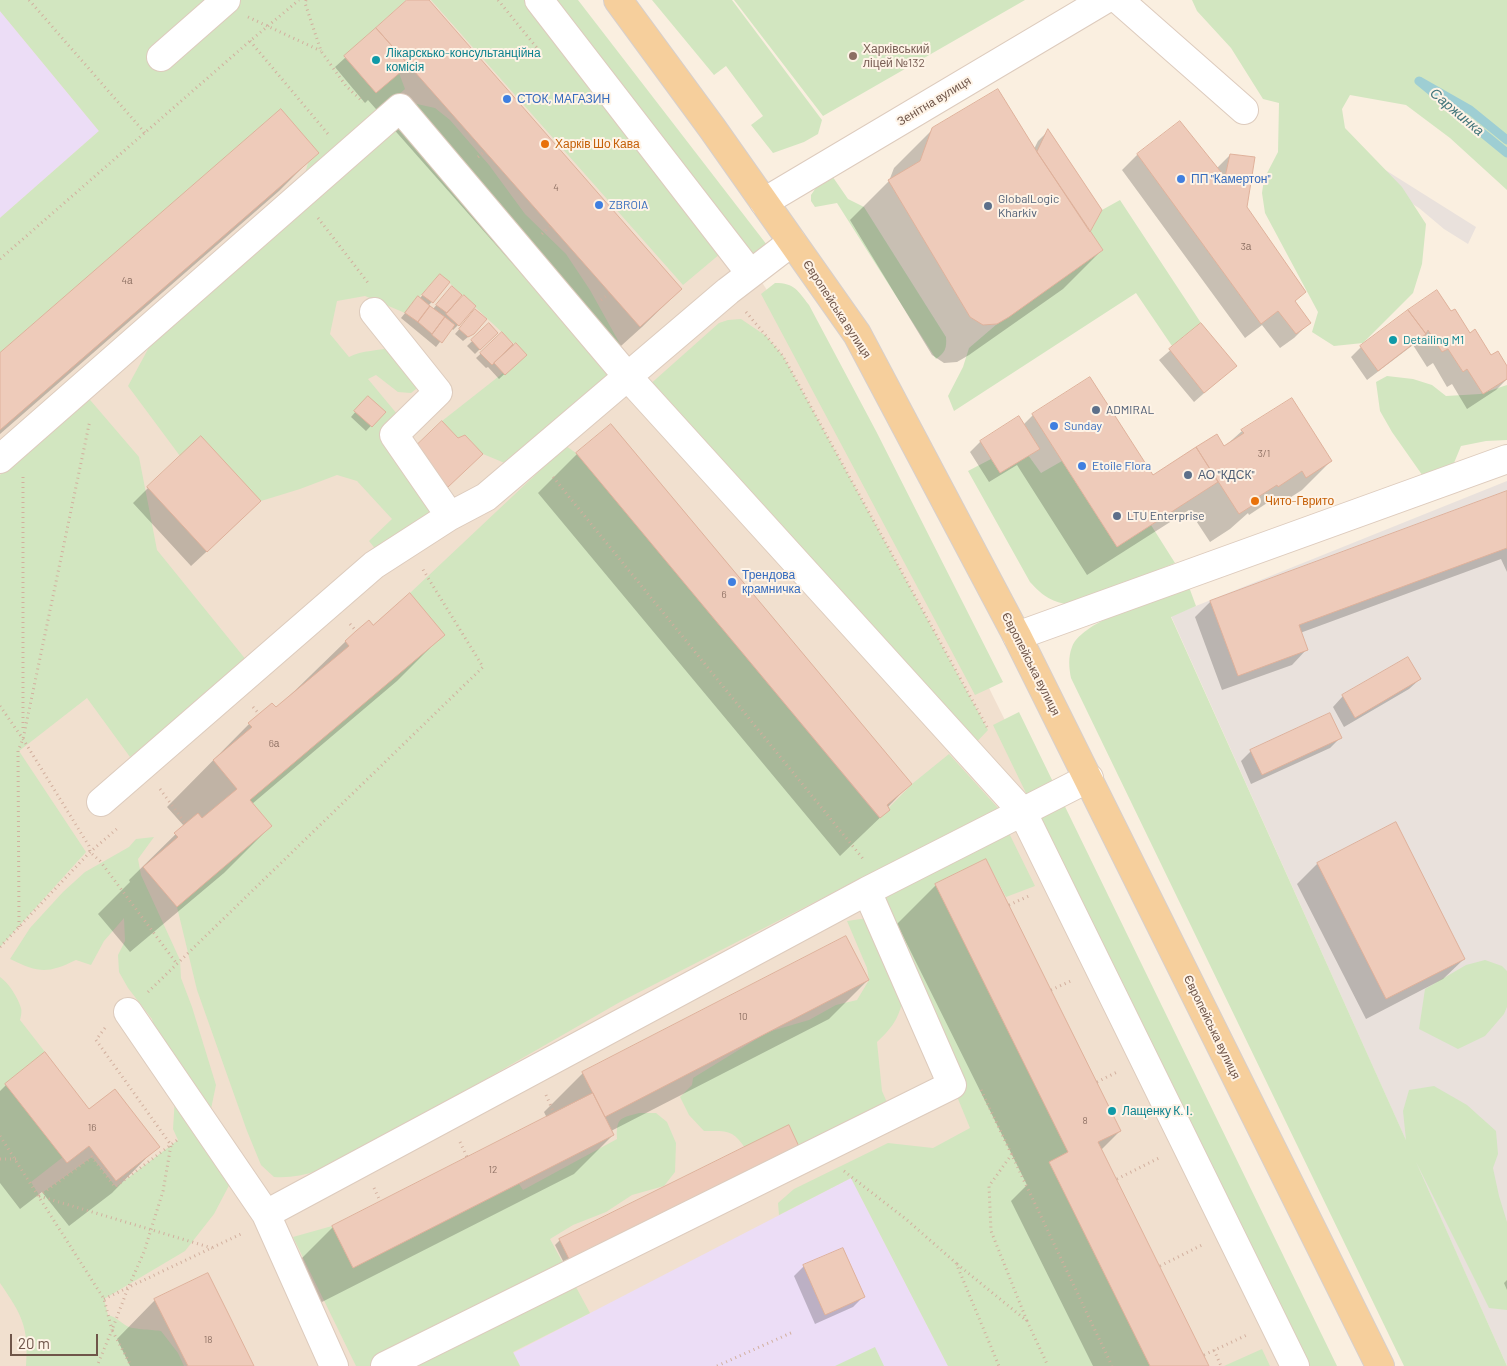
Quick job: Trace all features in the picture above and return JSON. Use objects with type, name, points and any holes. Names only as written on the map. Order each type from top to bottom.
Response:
[{"type":"main road","name":"Європейська вулиця","points":[[618,0],[712,128],[857,334],[1017,636],[1089,778],[1380,1366]]},
{"type":"street","points":[[538,0],[750,273]]},
{"type":"street","name":"Зенітна вулиця","points":[[764,202],[1104,0]]},
{"type":"street","points":[[1119,0],[1244,110]]},
{"type":"street","points":[[162,57],[224,2]]},
{"type":"street","points":[[0,459],[400,108],[628,377],[1022,811],[1295,1366]]},
{"type":"street","points":[[101,802],[374,565],[450,516],[486,496],[728,291],[792,242]]},
{"type":"street","points":[[374,312],[438,392],[394,435],[450,516]]},
{"type":"street","points":[[1017,636],[1507,458]]},
{"type":"street","points":[[267,1217],[867,891],[1089,778]]},
{"type":"street","points":[[385,1366],[952,1086],[867,891]]},
{"type":"street","points":[[128,1012],[267,1217],[334,1366]]},
{"type":"path","points":[[29,0],[145,133]]},
{"type":"path","points":[[0,259],[299,0]]},
{"type":"path","points":[[306,0],[305,3],[321,51],[346,86],[364,103]]},
{"type":"path","points":[[498,0],[542,54]]},
{"type":"path","points":[[224,2],[268,26],[321,51]]},
{"type":"path","points":[[250,41],[333,140]]},
{"type":"path","points":[[728,291],[783,356],[988,730]]},
{"type":"path","points":[[19,927],[18,751],[23,739],[90,419]]},
{"type":"path","points":[[22,440],[23,739]]},
{"type":"path","points":[[128,1012],[483,667],[407,544]]},
{"type":"path","points":[[347,621],[356,631]]},
{"type":"path","points":[[0,706],[23,739],[89,846],[90,852],[100,861],[177,964]]},
{"type":"path","points":[[252,706],[259,714]]},
{"type":"path","points":[[160,789],[185,823]]},
{"type":"path","points":[[0,947],[90,852]]},
{"type":"path","points":[[1009,906],[1034,893]]},
{"type":"path","points":[[1051,990],[1076,978]]},
{"type":"path","points":[[97,1366],[144,1252],[163,1191],[171,1145],[96,1040],[104,1028]]},
{"type":"path","points":[[1097,1082],[1121,1070]]},
{"type":"path","points":[[39,1196],[92,1157],[115,1187],[202,1122]]},
{"type":"path","points":[[0,1136],[104,1299],[112,1330],[131,1366]]},
{"type":"path","points":[[819,1151],[907,1220],[1027,1321]]},
{"type":"path","points":[[1012,1154],[989,1186],[990,1231],[1027,1321],[1048,1366]]},
{"type":"path","points":[[1117,1179],[1164,1156]]},
{"type":"path","points":[[0,1159],[16,1159]]},
{"type":"path","points":[[39,1196],[212,1248]]},
{"type":"path","points":[[104,1299],[212,1248],[267,1217]]},
{"type":"path","points":[[1160,1266],[1207,1242]]},
{"type":"path","points":[[956,1263],[999,1366]]},
{"type":"path","points":[[717,1366],[793,1332]]},
{"type":"path","points":[[1204,1355],[1252,1333]]},
{"type":"path","points":[[1214,1350],[1221,1366]]},
{"type":"shaded area","points":[[0,0],[563,0],[695,178],[876,460],[1325,1366],[0,1366]]},
{"type":"shaded area","points":[[0,11],[99,131],[0,218]]},
{"type":"shaded area","points":[[1371,161],[1476,227],[1468,244],[1444,229],[1419,208],[1366,175]]},
{"type":"shaded area","points":[[1507,481],[1507,1366],[1171,616]]},
{"type":"shaded area","points":[[851,1178],[948,1366],[520,1366],[513,1353]]},
{"type":"green space","points":[[0,0],[406,0],[344,57],[376,93],[399,73],[405,89],[396,97],[408,102],[435,108],[450,120],[489,165],[525,214],[566,254],[590,290],[620,344],[624,362],[620,372],[507,464],[483,454],[465,435],[458,438],[442,421],[526,355],[440,274],[405,313],[365,296],[337,301],[330,334],[349,357],[359,353],[393,347],[415,372],[416,389],[411,393],[398,392],[376,375],[368,379],[402,420],[440,515],[377,551],[369,541],[392,519],[357,481],[337,475],[261,501],[180,456],[128,386],[154,338],[302,206],[306,170],[313,146],[281,109],[0,353],[0,218],[99,131],[0,11]]},
{"type":"green space","points":[[431,0],[534,0],[727,248],[683,285]]},
{"type":"green space","points":[[541,0],[578,0],[767,245],[756,261]]},
{"type":"green space","points":[[652,0],[732,0],[822,120],[818,134],[804,142],[773,153],[751,125],[763,116],[726,66],[714,75]]},
{"type":"green space","name":"Харківський ліцей №132","points":[[734,0],[1025,0],[823,116]]},
{"type":"green space","points":[[1192,0],[1507,0],[1507,190],[1450,138],[1406,105],[1350,95],[1342,109],[1345,128],[1402,187],[1426,224],[1422,264],[1413,293],[1363,343],[1334,346],[1312,332],[1318,312],[1265,213],[1262,193],[1264,179],[1278,152],[1279,103],[1263,99],[1231,48],[1197,11]]},
{"type":"green space","points":[[828,170],[848,199],[864,207],[946,337],[945,350],[936,359],[837,203],[815,207],[811,201],[811,195]]},
{"type":"green space","points":[[1120,200],[1201,323],[1172,346],[1136,293],[954,411],[948,396],[963,367],[969,348],[997,324],[1103,250],[1090,232],[1102,210]]},
{"type":"green space","points":[[775,283],[792,286],[809,305],[876,431],[1003,682],[975,695],[761,294]]},
{"type":"green space","points":[[741,319],[766,336],[783,356],[988,730],[970,749],[647,387],[719,323]]},
{"type":"green space","points":[[1387,376],[1413,379],[1432,385],[1446,396],[1480,394],[1507,385],[1507,440],[1486,441],[1461,446],[1454,463],[1425,479],[1392,432],[1380,411],[1376,382]]},
{"type":"green space","points":[[85,394],[139,457],[157,550],[247,661],[130,757],[87,698],[19,751],[86,852],[0,947],[0,475]]},
{"type":"green space","points":[[566,446],[576,453],[879,818],[912,784],[949,754],[998,808],[620,1002],[352,1156],[305,1174],[274,1177],[261,1165],[247,1131],[197,990],[177,907],[272,826],[250,800],[440,630],[410,593]]},
{"type":"green space","points":[[1028,455],[1041,473],[1062,461],[1117,547],[1151,525],[1175,563],[1073,605],[1059,603],[1044,595],[1030,582],[968,471],[991,459],[1000,473]]},
{"type":"green space","points":[[1189,587],[1196,606],[1171,617],[1406,1140],[1403,1111],[1409,1090],[1434,1086],[1467,1105],[1496,1131],[1498,1154],[1493,1168],[1507,1222],[1507,1310],[1489,1308],[1416,1162],[1507,1366],[1404,1366],[1071,678],[1069,662],[1072,647],[1079,637],[1091,627],[1143,603]]},
{"type":"green space","points":[[1019,712],[1337,1366],[1304,1366],[993,725]]},
{"type":"green space","points":[[1006,827],[1035,886],[1006,897],[986,859],[935,884],[1068,1152],[1049,1162],[1150,1366],[948,1366],[851,1178],[779,1215],[778,1203],[794,1189],[888,1143],[933,1148],[970,1128],[873,893]]},
{"type":"green space","points":[[154,837],[138,859],[141,875],[180,960],[181,978],[216,1085],[211,1109],[234,1176],[214,1214],[185,1251],[104,1299],[108,1315],[126,1326],[161,1331],[178,1353],[184,1366],[26,1366],[25,1331],[19,1313],[0,1283],[0,977],[10,987],[18,1000],[21,1009],[20,1020],[45,1052],[5,1084],[63,1157],[31,1182],[39,1195],[92,1157],[116,1187],[178,1140],[173,1129],[175,1097],[152,1019],[128,988],[119,972],[118,955],[125,941],[124,918],[104,941],[91,965],[76,960],[58,968],[43,970],[28,967],[10,959],[30,928],[63,892],[85,872],[129,847],[136,839]]},
{"type":"green space","points":[[868,918],[902,1003],[893,1024],[877,1042],[882,1091],[889,1107],[790,1150],[747,1151],[734,1135],[719,1131],[704,1131],[689,1115],[680,1097],[692,1085],[693,1078],[768,1032],[809,1020],[836,1005],[857,1000],[869,980],[867,968],[847,921]]},
{"type":"green space","points":[[1485,960],[1502,966],[1507,971],[1507,1007],[1504,1014],[1485,1036],[1458,1049],[1419,1029],[1425,989],[1466,965]]},
{"type":"green space","points":[[639,1113],[656,1113],[667,1122],[676,1143],[675,1172],[664,1186],[632,1195],[606,1212],[573,1225],[550,1239],[590,1313],[513,1352],[520,1366],[356,1366],[293,1237],[332,1226],[353,1268],[519,1184],[523,1190],[617,1139],[617,1127],[620,1120]]},
{"type":"green space","points":[[875,1347],[884,1366],[835,1366]]},
{"type":"green space","points":[[1262,1349],[1270,1366],[1224,1366]]},
{"type":"building","points":[[407,0],[429,0],[682,289],[640,327],[376,28]]},
{"type":"building","name":"Лікарскько-консультанційна комісія","points":[[376,28],[409,65],[376,93],[344,56]]},
{"type":"building","name":"GlobalLogic Kharkiv","points":[[998,89],[1037,152],[1103,250],[1009,317],[997,324],[983,325],[970,317],[888,180],[920,161],[932,128]]},
{"type":"building","points":[[281,109],[319,153],[0,430],[0,353]]},
{"type":"building","points":[[1180,121],[1225,177],[1230,154],[1255,157],[1247,207],[1306,292],[1295,301],[1311,323],[1296,334],[1278,311],[1261,324],[1137,154]]},
{"type":"building","points":[[1048,129],[1102,210],[1090,232],[1037,152]]},
{"type":"building","points":[[440,274],[450,282],[433,303],[422,295]]},
{"type":"building","points":[[452,286],[462,295],[447,313],[436,305]]},
{"type":"building","points":[[1437,290],[1451,311],[1455,309],[1470,333],[1475,329],[1491,355],[1498,351],[1507,366],[1507,379],[1483,394],[1467,369],[1463,372],[1448,349],[1442,352],[1428,330],[1426,334],[1408,310]]},
{"type":"building","points":[[464,295],[476,306],[459,326],[446,314]]},
{"type":"building","points":[[418,296],[430,306],[418,322],[405,313]]},
{"type":"building","points":[[430,306],[445,317],[432,334],[418,322]]},
{"type":"building","points":[[475,309],[487,319],[474,334],[468,337],[459,329]]},
{"type":"building","name":"Detailing M1","points":[[1408,310],[1426,334],[1378,371],[1360,346]]},
{"type":"building","points":[[445,317],[455,325],[442,343],[432,335]]},
{"type":"building","points":[[489,323],[498,333],[480,350],[471,340]]},
{"type":"building","points":[[1201,323],[1237,366],[1204,393],[1169,349]]},
{"type":"building","points":[[502,332],[513,344],[492,365],[480,353]]},
{"type":"building","points":[[516,343],[527,355],[505,375],[494,363]]},
{"type":"building","points":[[1090,377],[1153,475],[1196,447],[1218,482],[1117,547],[1032,414]]},
{"type":"building","points":[[368,396],[386,412],[372,427],[354,411]]},
{"type":"building","points":[[1292,398],[1332,461],[1306,478],[1302,471],[1278,487],[1277,485],[1258,497],[1261,500],[1239,514],[1196,447],[1217,434],[1224,446],[1244,433],[1241,430]]},
{"type":"building","points":[[1019,416],[1040,449],[1000,473],[980,441]]},
{"type":"building","points":[[442,421],[458,438],[465,435],[483,454],[448,487],[426,463],[429,460],[416,446]]},
{"type":"building","points":[[611,424],[912,784],[887,805],[890,810],[880,818],[576,453]]},
{"type":"building","points":[[201,436],[261,501],[207,552],[147,487]]},
{"type":"building","points":[[1507,491],[1507,548],[1299,625],[1308,650],[1238,676],[1210,601]]},
{"type":"building","points":[[410,593],[445,635],[250,800],[272,826],[177,907],[143,867],[178,837],[174,833],[198,813],[202,818],[237,789],[213,760],[252,727],[248,723],[272,703],[276,707],[349,646],[345,641],[356,631],[369,620],[373,625]]},
{"type":"building","points":[[1408,657],[1421,679],[1355,718],[1342,695]]},
{"type":"building","points":[[1330,713],[1342,738],[1262,775],[1250,750]]},
{"type":"building","points":[[1396,822],[1465,959],[1386,999],[1317,863]]},
{"type":"building","points":[[986,859],[1121,1131],[1098,1142],[1209,1366],[1150,1366],[1049,1162],[1068,1152],[935,884]]},
{"type":"building","points":[[846,936],[869,980],[605,1117],[582,1072]]},
{"type":"building","points":[[45,1052],[89,1109],[115,1089],[160,1147],[116,1181],[89,1146],[67,1163],[5,1084]]},
{"type":"building","points":[[593,1093],[614,1135],[353,1268],[332,1226]]},
{"type":"building","points":[[789,1125],[802,1153],[573,1267],[559,1239]]},
{"type":"building","points":[[843,1248],[865,1297],[825,1315],[803,1265]]},
{"type":"building","points":[[208,1273],[254,1366],[188,1366],[154,1299]]},
{"type":"waterway","name":"Саржинка","points":[[1507,140],[1470,110],[1419,81],[1507,153]]},
{"type":"place","name":"Харківський ліцей №132","points":[[853,56]]},
{"type":"place","name":"Лікарскько-консультанційна комісія","points":[[376,60]]},
{"type":"place","name":"СТОК, МАГАЗИН","points":[[507,99]]},
{"type":"place","name":"Харків Шо Кава","points":[[545,144]]},
{"type":"place","name":"ПП \"Камертон\"","points":[[1181,179]]},
{"type":"place","name":"ZBROIA","points":[[599,205]]},
{"type":"place","name":"GlobalLogic Kharkiv","points":[[988,206]]},
{"type":"place","name":"Detailing M1","points":[[1393,340]]},
{"type":"place","name":"ADMIRAL","points":[[1096,410]]},
{"type":"place","name":"Sunday","points":[[1054,426]]},
{"type":"place","name":"Etoile Flora","points":[[1082,466]]},
{"type":"place","name":"АО \"КДСК\"","points":[[1188,475]]},
{"type":"place","name":"Чито-Гврито","points":[[1255,501]]},
{"type":"place","name":"LTU Enterprise","points":[[1117,516]]},
{"type":"place","name":"Трендова крамничка","points":[[732,582]]},
{"type":"place","name":"Лащенку К. І.","points":[[1112,1111]]}]
